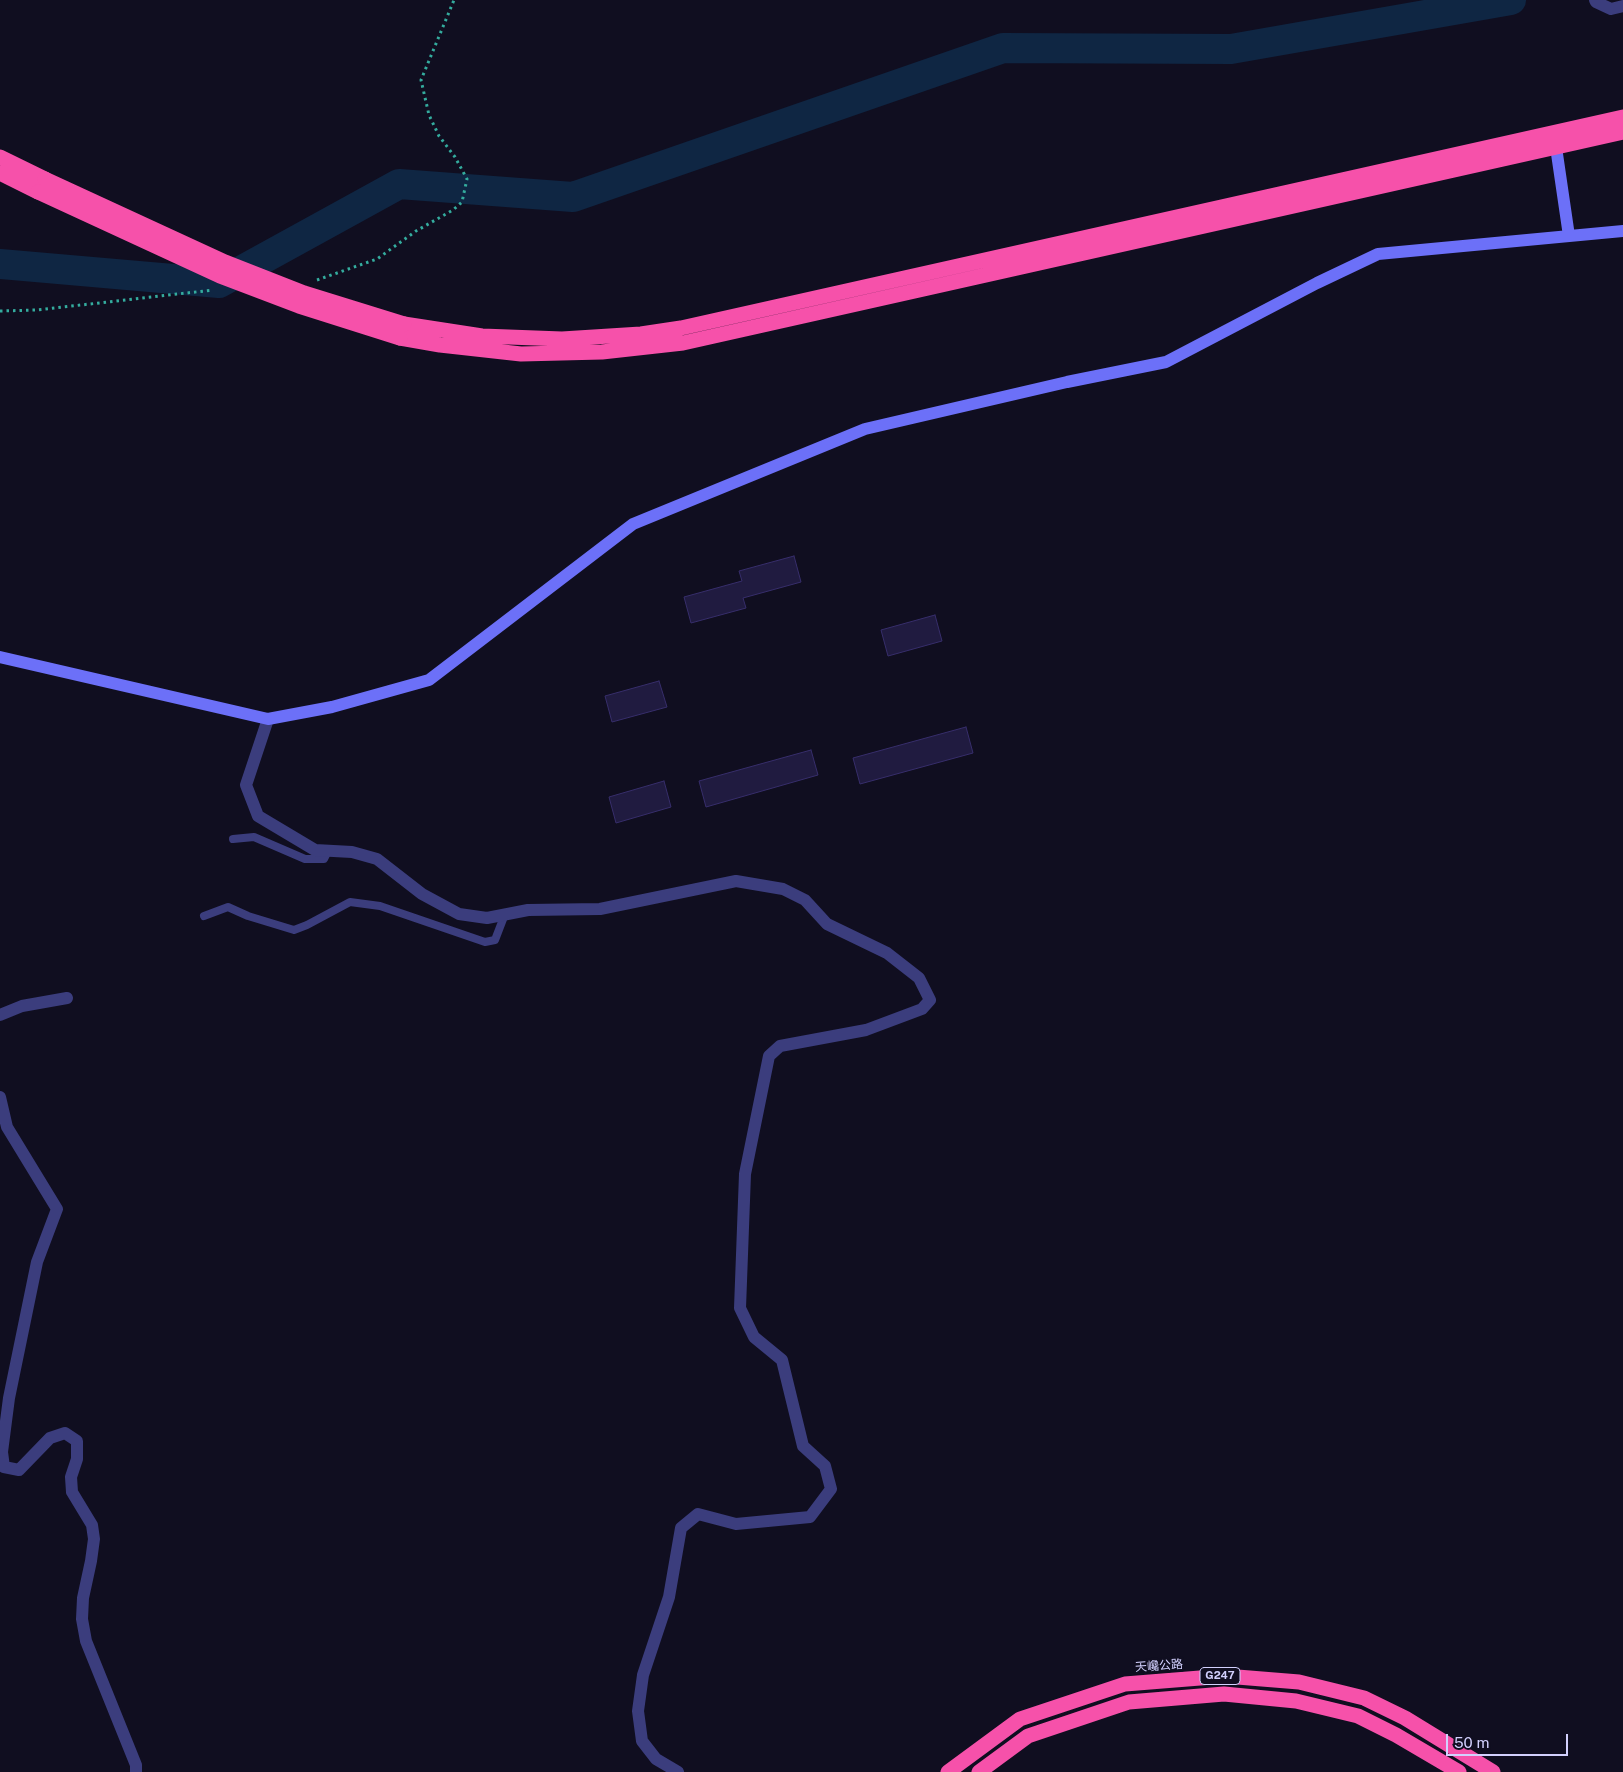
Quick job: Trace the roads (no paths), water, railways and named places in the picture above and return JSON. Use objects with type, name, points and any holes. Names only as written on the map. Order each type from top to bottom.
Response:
[{"type":"highway","points":[[402,331],[546,339],[602,338],[681,328],[1623,117]]},
{"type":"highway","points":[[0,173],[42,186],[226,262],[440,345],[521,354],[602,352],[684,343],[1623,132]]},
{"type":"highway","points":[[0,157],[42,186]]},
{"type":"highway","name":"天巉公路","points":[[948,1772],[1020,1719],[1125,1684],[1224,1676],[1299,1682],[1364,1698],[1405,1718],[1493,1772]]},
{"type":"highway","name":"G247","points":[[979,1772],[1028,1736],[1129,1702],[1224,1694],[1296,1701],[1358,1716],[1396,1735],[1459,1772]]},
{"type":"street","points":[[1595,0],[1611,9],[1623,6]]},
{"type":"street","points":[[1556,147],[1569,236]]},
{"type":"street","points":[[0,657],[268,718],[332,707],[429,680],[633,524],[865,429],[1067,382],[1166,362],[1317,283],[1378,254],[1623,231]]},
{"type":"street","points":[[268,718],[246,785],[258,816],[315,850],[352,852],[377,859],[422,894],[459,914],[487,918],[528,910],[600,909],[736,881],[783,889],[805,900],[827,924],[887,953],[919,978],[930,1000],[922,1009],[866,1030],[780,1046],[770,1056],[745,1174],[740,1308],[754,1337],[782,1360],[803,1446],[825,1466],[831,1489],[810,1517],[736,1524],[698,1514],[681,1528],[669,1597],[642,1675],[638,1711],[642,1741],[656,1759],[678,1772]]},
{"type":"street","points":[[0,1015],[22,1006],[67,998]]},
{"type":"street","points":[[0,1097],[7,1127],[56,1209],[37,1262],[11,1388],[2,1452],[4,1467],[19,1470],[50,1438],[65,1433],[77,1441],[77,1459],[71,1477],[72,1492],[92,1525],[94,1539],[83,1598],[82,1619],[86,1641],[136,1765],[136,1772]]},
{"type":"lane","points":[[233,839],[254,838],[305,858],[324,859],[328,850]]},
{"type":"lane","points":[[204,916],[228,908],[294,930],[350,902],[380,906],[485,942],[495,940],[505,914]]},
{"type":"waterway","points":[[0,264],[219,283],[399,184],[573,197],[1003,48],[1231,49],[1511,0]]}]
